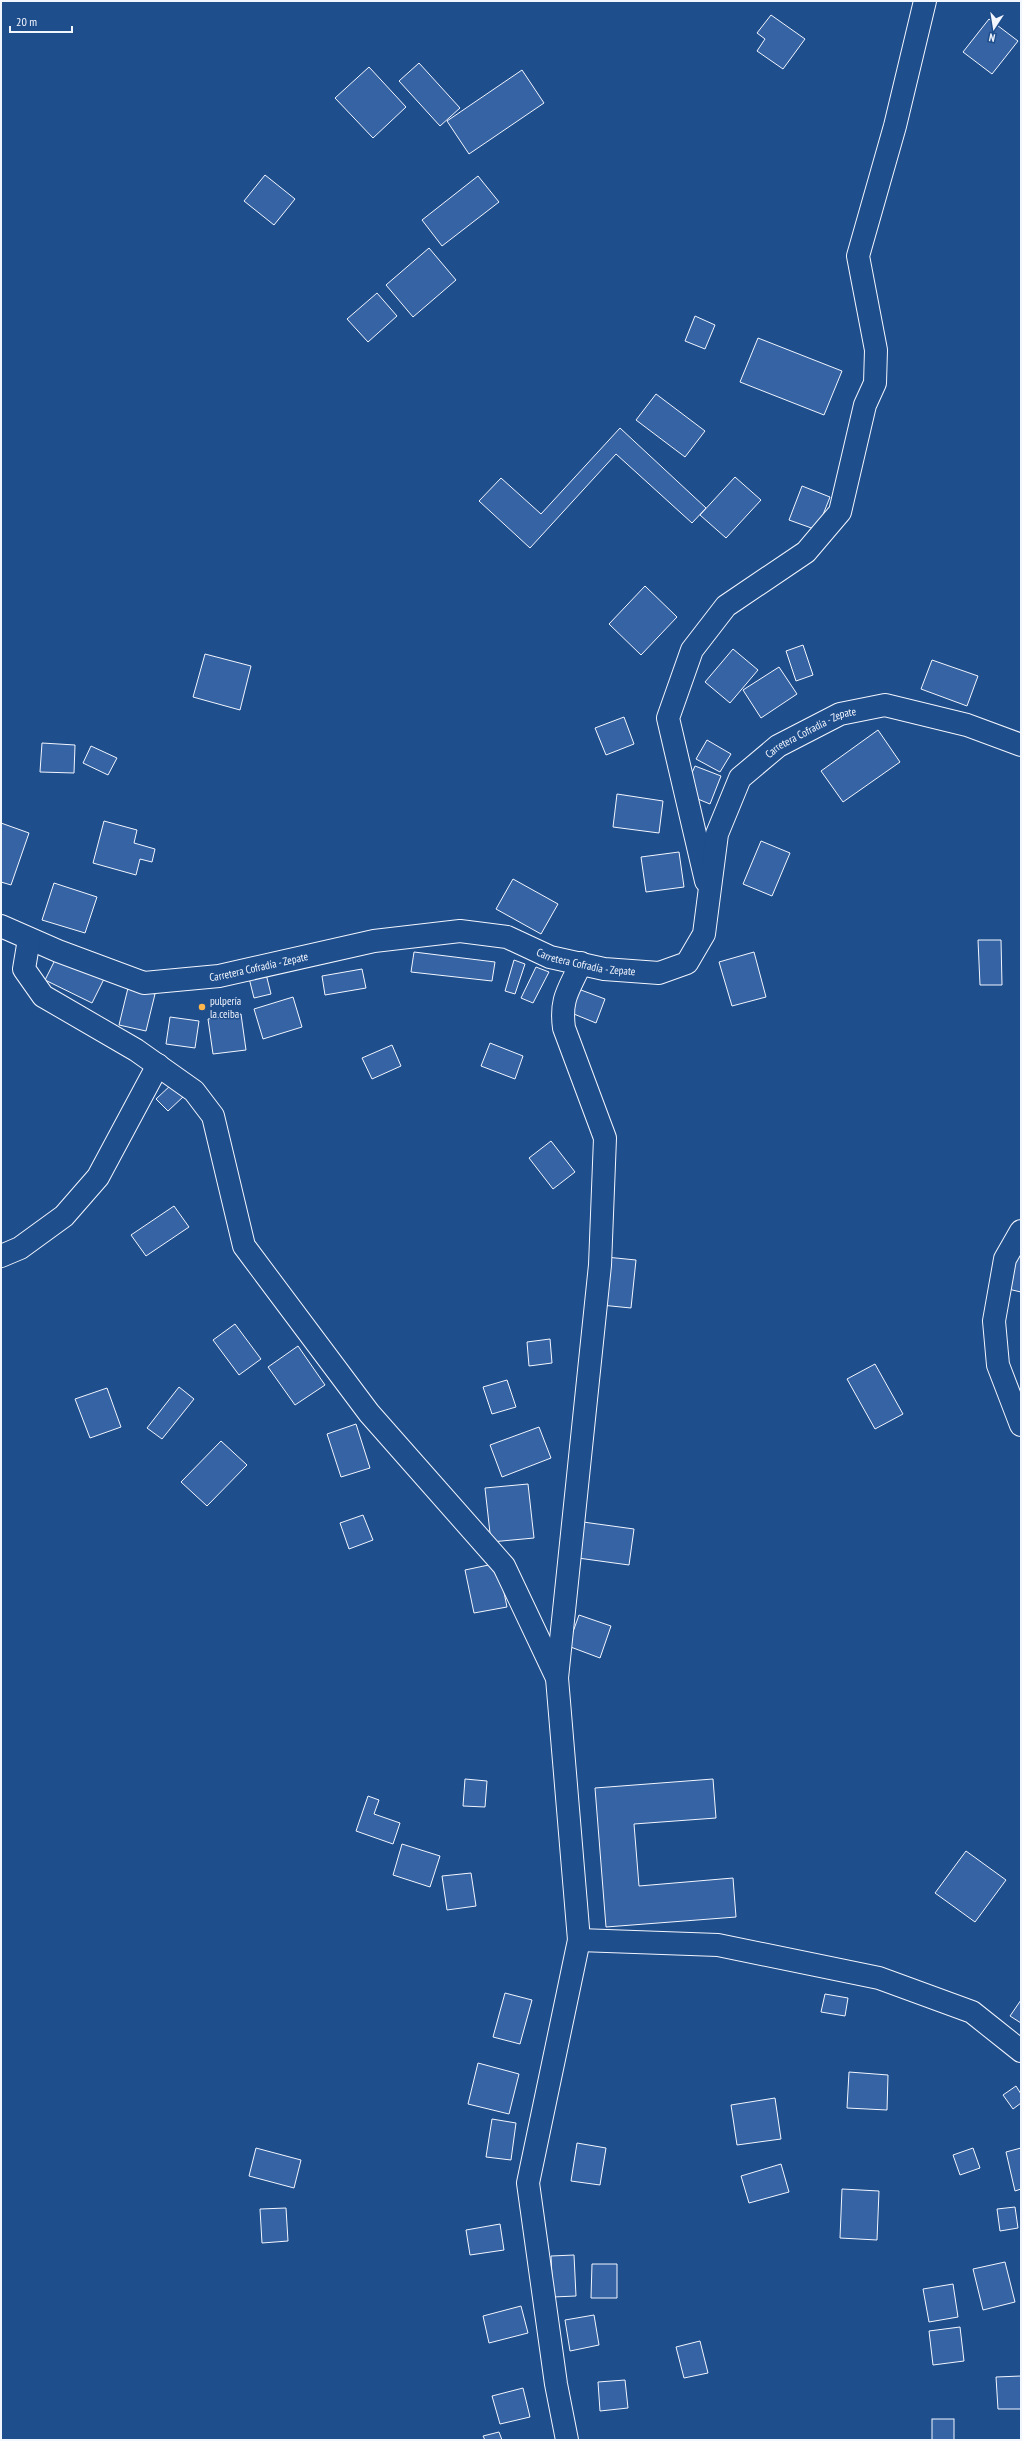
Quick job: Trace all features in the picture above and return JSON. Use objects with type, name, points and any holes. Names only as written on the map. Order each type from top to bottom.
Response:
[{"type":"street","points":[[709,893],[668,718],[692,650],[726,606],[806,552],[840,512],[865,405],[875,383],[876,350],[858,256],[894,126],[925,1]]},
{"type":"street","name":"Carretera Cofradía - Zepate","points":[[1,926],[29,939],[144,983],[219,976],[374,941],[460,932],[507,937],[550,957],[604,969],[659,973],[687,963],[704,934],[717,834],[740,778],[778,746],[840,714],[885,705],[967,725],[1021,745]]},
{"type":"street","points":[[29,939],[24,969],[43,996],[136,1050],[194,1091],[213,1116],[244,1246],[369,1413],[504,1566],[557,1678]]},
{"type":"street","points":[[567,2440],[556,2384],[528,2183],[579,1940],[557,1678],[601,1249],[604,1138],[564,1028],[562,1009],[565,995],[581,963]]},
{"type":"street","points":[[1,1256],[20,1248],[64,1216],[98,1177],[158,1066]]},
{"type":"street","points":[[1021,1231],[1005,1259],[994,1321],[998,1365],[1017,1420],[1021,1425]]},
{"type":"street","points":[[579,1940],[718,1945],[879,1978],[972,2012],[1021,2051]]},
{"type":"building","points":[[771,15],[805,39],[783,69],[757,51],[765,39],[757,33]]},
{"type":"building","points":[[989,19],[1018,41],[992,74],[963,52]]},
{"type":"building","points":[[419,63],[460,108],[440,126],[399,81]]},
{"type":"building","points":[[369,67],[406,107],[373,138],[335,98]]},
{"type":"building","points":[[522,70],[544,103],[469,154],[447,121]]},
{"type":"building","points":[[265,175],[295,199],[274,225],[244,201]]},
{"type":"building","points":[[478,176],[499,202],[442,246],[422,220]]},
{"type":"building","points":[[429,248],[456,280],[413,317],[386,285]]},
{"type":"building","points":[[377,293],[397,316],[368,342],[347,319]]},
{"type":"building","points":[[695,316],[715,325],[705,349],[685,341]]},
{"type":"building","points":[[758,338],[842,371],[824,415],[740,382]]},
{"type":"building","points":[[656,394],[705,431],[685,457],[636,420]]},
{"type":"building","points":[[620,428],[706,508],[692,523],[616,454],[530,548],[479,501],[501,478],[541,514]]},
{"type":"building","points":[[735,477],[761,500],[726,538],[700,515]]},
{"type":"building","points":[[802,486],[830,497],[817,530],[789,520]]},
{"type":"building","points":[[645,586],[677,617],[641,655],[609,624]]},
{"type":"building","points":[[803,645],[813,675],[796,681],[786,651]]},
{"type":"building","points":[[733,649],[758,670],[730,703],[705,682]]},
{"type":"building","points":[[205,654],[251,666],[240,710],[193,697]]},
{"type":"building","points":[[932,660],[978,676],[967,706],[921,689]]},
{"type":"building","points":[[779,667],[797,694],[761,718],[743,690]]},
{"type":"building","points":[[624,717],[634,744],[606,755],[595,728]]},
{"type":"building","points":[[878,730],[900,762],[843,802],[821,771]]},
{"type":"building","points":[[707,740],[731,754],[720,772],[696,759]]},
{"type":"building","points":[[42,743],[75,745],[74,773],[40,772]]},
{"type":"building","points":[[91,746],[117,758],[108,775],[83,763]]},
{"type":"building","points":[[695,766],[721,776],[710,804],[683,793]]},
{"type":"building","points":[[617,794],[663,801],[659,833],[613,827]]},
{"type":"building","points":[[104,821],[137,830],[134,843],[155,849],[152,862],[140,859],[136,875],[93,863]]},
{"type":"building","points":[[1,823],[29,833],[11,885],[1,882]]},
{"type":"building","points":[[761,841],[790,853],[772,896],[743,884]]},
{"type":"building","points":[[679,852],[684,887],[646,892],[641,857]]},
{"type":"building","points":[[513,879],[558,904],[541,934],[496,909]]},
{"type":"building","points":[[54,883],[97,897],[85,933],[42,920]]},
{"type":"building","points":[[978,940],[1001,940],[1002,985],[980,985]]},
{"type":"building","points":[[414,952],[495,962],[492,981],[411,972]]},
{"type":"building","points":[[754,952],[766,997],[732,1006],[719,962]]},
{"type":"building","points":[[58,954],[105,977],[92,1003],[45,980]]},
{"type":"building","points":[[514,960],[525,964],[515,994],[505,991]]},
{"type":"building","points":[[536,967],[549,972],[533,1003],[521,998]]},
{"type":"building","points":[[362,969],[366,988],[325,995],[322,976]]},
{"type":"building","points":[[266,974],[271,994],[254,998],[249,978]]},
{"type":"building","points":[[573,987],[605,999],[596,1023],[564,1010]]},
{"type":"building","points":[[128,988],[155,994],[146,1031],[119,1025]]},
{"type":"building","points":[[293,997],[302,1027],[263,1039],[254,1009]]},
{"type":"building","points":[[241,1014],[246,1050],[213,1054],[208,1019]]},
{"type":"building","points":[[170,1017],[199,1021],[195,1048],[166,1044]]},
{"type":"building","points":[[490,1043],[523,1056],[515,1079],[481,1066]]},
{"type":"building","points":[[392,1045],[401,1066],[372,1079],[362,1058]]},
{"type":"building","points":[[172,1084],[184,1096],[168,1111],[156,1099]]},
{"type":"building","points":[[551,1141],[575,1172],[553,1189],[529,1158]]},
{"type":"building","points":[[174,1206],[189,1227],[146,1256],[131,1235]]},
{"type":"building","points":[[1018,1252],[1021,1253],[1021,1292],[1008,1289]]},
{"type":"building","points":[[606,1257],[636,1260],[631,1308],[601,1305]]},
{"type":"building","points":[[235,1324],[261,1359],[239,1375],[213,1340]]},
{"type":"building","points":[[550,1339],[552,1363],[529,1366],[527,1342]]},
{"type":"building","points":[[298,1346],[325,1385],[295,1405],[268,1367]]},
{"type":"building","points":[[875,1364],[903,1414],[875,1429],[847,1379]]},
{"type":"building","points":[[507,1380],[516,1407],[492,1414],[483,1387]]},
{"type":"building","points":[[179,1387],[194,1399],[162,1439],[147,1428]]},
{"type":"building","points":[[107,1388],[121,1427],[90,1438],[75,1399]]},
{"type":"building","points":[[356,1424],[370,1468],[341,1477],[327,1434]]},
{"type":"building","points":[[539,1427],[551,1458],[502,1477],[490,1445]]},
{"type":"building","points":[[221,1441],[247,1465],[207,1506],[181,1482]]},
{"type":"building","points":[[528,1484],[534,1538],[491,1542],[485,1488]]},
{"type":"building","points":[[363,1515],[373,1540],[349,1549],[340,1523]]},
{"type":"building","points":[[583,1522],[634,1529],[629,1565],[578,1558]]},
{"type":"building","points":[[498,1563],[507,1607],[474,1613],[465,1570]]},
{"type":"building","points":[[579,1615],[611,1626],[600,1658],[568,1646]]},
{"type":"building","points":[[465,1779],[487,1781],[485,1807],[463,1806]]},
{"type":"building","points":[[713,1779],[716,1818],[634,1824],[639,1886],[733,1878],[736,1917],[606,1927],[595,1788]]},
{"type":"building","points":[[368,1796],[379,1800],[374,1814],[400,1823],[393,1844],[356,1831]]},
{"type":"building","points":[[402,1844],[440,1856],[430,1887],[393,1875]]},
{"type":"building","points":[[966,1851],[1006,1880],[975,1922],[935,1893]]},
{"type":"building","points":[[471,1873],[476,1906],[447,1910],[442,1876]]},
{"type":"building","points":[[505,1993],[532,2000],[520,2044],[493,2037]]},
{"type":"building","points":[[825,1994],[848,1998],[845,2016],[821,2012]]},
{"type":"building","points":[[1021,2000],[1021,2023],[1010,2016]]},
{"type":"building","points":[[478,2063],[519,2074],[509,2114],[468,2104]]},
{"type":"building","points":[[849,2072],[888,2075],[887,2110],[847,2108]]},
{"type":"building","points":[[1016,2086],[1021,2094],[1021,2103],[1013,2109],[1003,2095]]},
{"type":"building","points":[[775,2098],[781,2139],[737,2145],[731,2105]]},
{"type":"building","points":[[492,2119],[516,2123],[511,2160],[486,2157]]},
{"type":"building","points":[[577,2143],[606,2148],[600,2185],[571,2181]]},
{"type":"building","points":[[256,2148],[301,2160],[294,2188],[249,2176]]},
{"type":"building","points":[[973,2148],[980,2168],[960,2175],[953,2155]]},
{"type":"building","points":[[1021,2148],[1021,2189],[1015,2191],[1006,2152]]},
{"type":"building","points":[[781,2164],[789,2192],[749,2203],[741,2176]]},
{"type":"building","points":[[842,2189],[879,2191],[877,2240],[840,2238]]},
{"type":"building","points":[[1015,2207],[1018,2228],[1000,2231],[997,2209]]},
{"type":"building","points":[[286,2208],[288,2241],[262,2243],[260,2209]]},
{"type":"building","points":[[500,2224],[504,2250],[470,2255],[466,2230]]},
{"type":"building","points":[[574,2255],[576,2296],[553,2297],[551,2256]]},
{"type":"building","points":[[1005,2262],[1015,2302],[983,2310],[973,2269]]},
{"type":"building","points":[[592,2264],[617,2264],[617,2298],[591,2298]]},
{"type":"building","points":[[953,2284],[958,2317],[929,2322],[923,2289]]},
{"type":"building","points":[[521,2306],[528,2333],[489,2343],[483,2316]]},
{"type":"building","points":[[594,2315],[599,2345],[570,2351],[565,2320]]},
{"type":"building","points":[[960,2327],[964,2361],[933,2365],[929,2331]]},
{"type":"building","points":[[700,2341],[708,2373],[684,2378],[676,2347]]},
{"type":"building","points":[[1021,2376],[1021,2409],[998,2409],[996,2377]]},
{"type":"building","points":[[625,2380],[628,2408],[600,2411],[598,2382]]},
{"type":"building","points":[[523,2388],[530,2417],[500,2424],[492,2396]]},
{"type":"building","points":[[932,2419],[954,2419],[954,2440],[932,2440]]},
{"type":"building","points":[[499,2432],[502,2440],[485,2440],[483,2436]]},
{"type":"place","name":"pulpería la ceiba","points":[[202,1007]]}]
